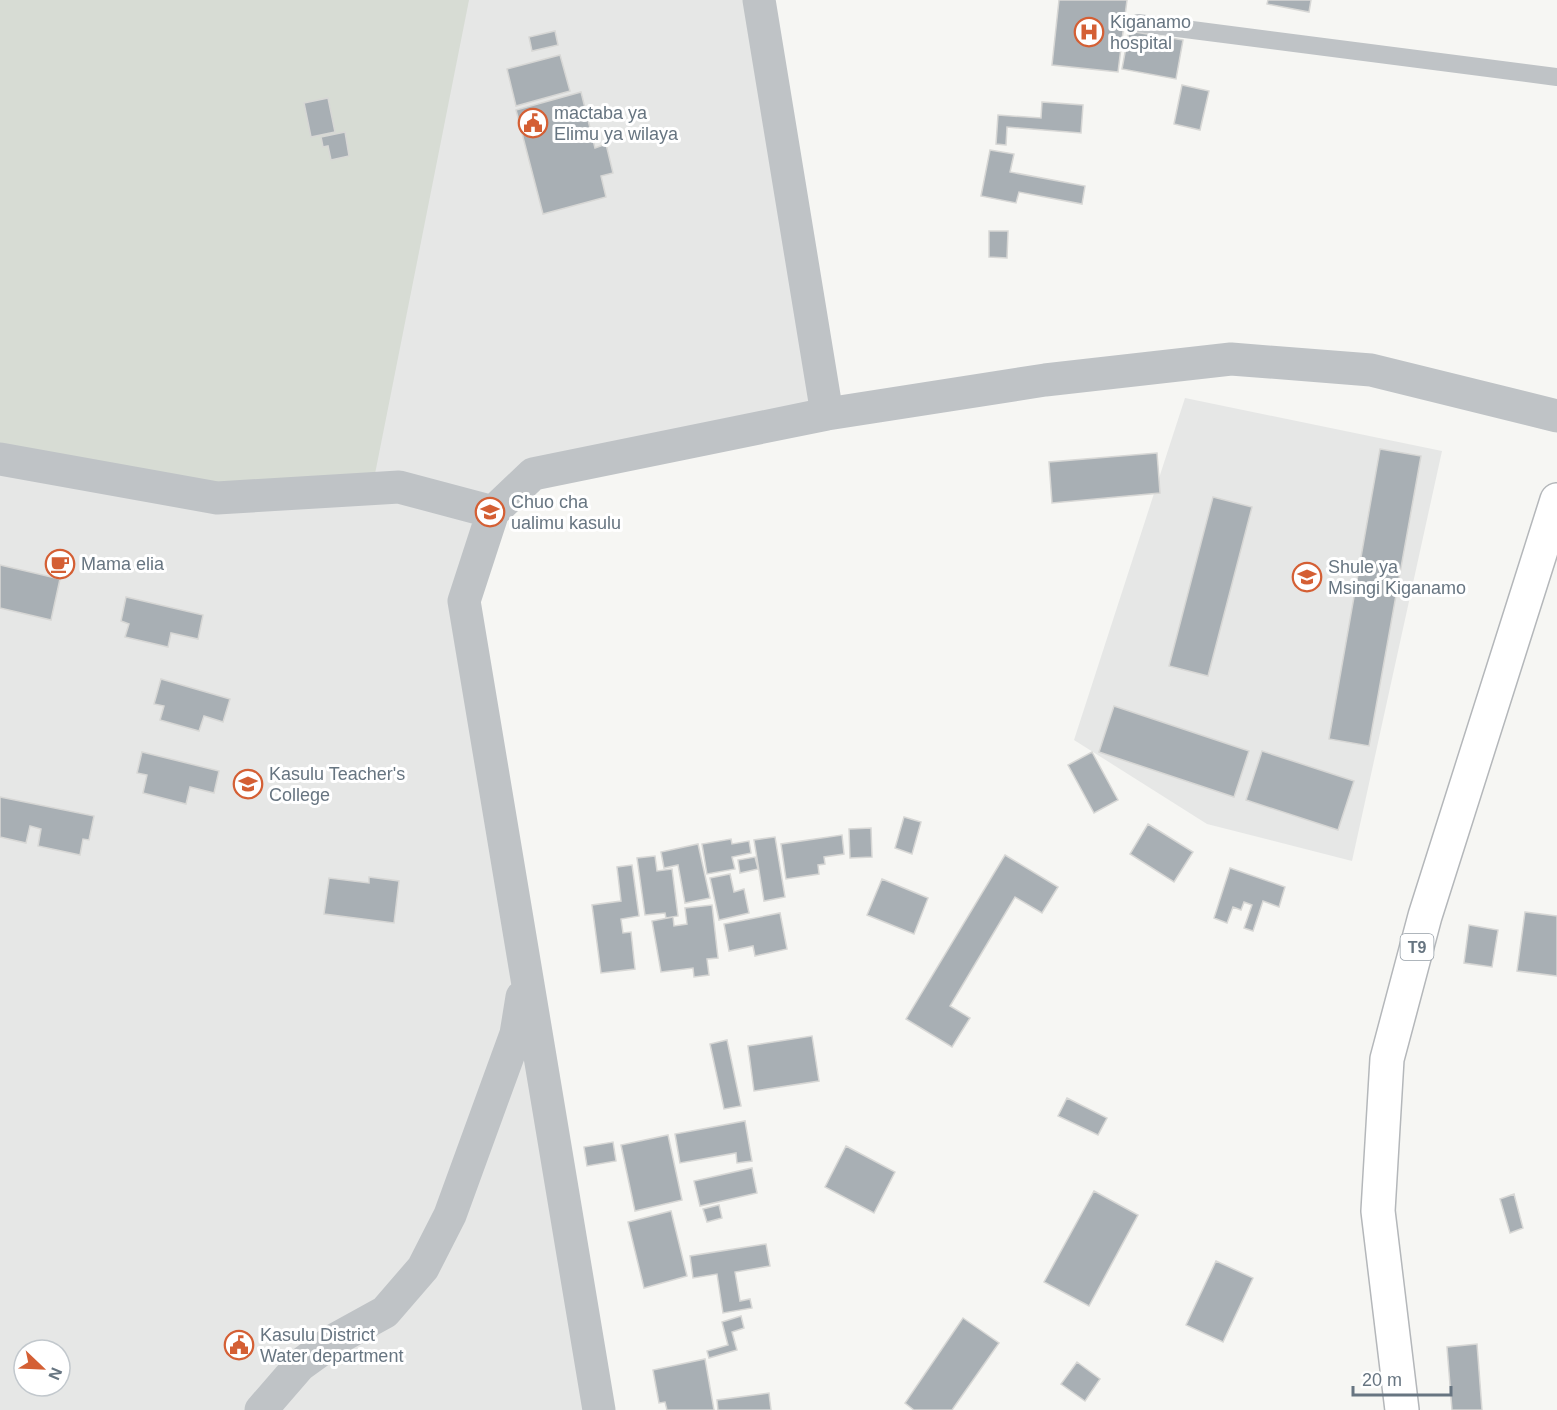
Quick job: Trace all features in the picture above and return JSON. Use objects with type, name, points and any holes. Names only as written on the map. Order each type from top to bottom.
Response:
[{"type":"highway","name":"T9","points":[[1402,1410],[1378,1211],[1387,1059],[1425,916],[1557,500]]},
{"type":"street","points":[[759,0],[827,414]]},
{"type":"street","points":[[599,1410],[464,602],[493,512],[533,474],[827,414],[1045,380],[1230,359],[1371,370],[1557,416]]},
{"type":"street","points":[[0,459],[217,498],[399,487],[493,512]]},
{"type":"street","points":[[261,1410],[300,1365],[336,1339],[385,1312],[423,1268],[450,1215],[516,1034],[526,972]]},
{"type":"lane","points":[[1138,23],[1557,77]]},
{"type":"shaded area","name":"Kasulu Teacher's College","points":[[0,0],[761,0],[830,411],[535,471],[495,510],[466,599],[601,1410],[0,1410]]},
{"type":"shaded area","points":[[0,0],[469,0],[372,489],[236,497],[0,456]]},
{"type":"shaded area","points":[[1185,398],[1442,451],[1352,861],[1207,824],[1074,740]]},
{"type":"building","name":"Kiganamo hospital","points":[[1059,0],[1127,0],[1118,72],[1052,65]]},
{"type":"building","points":[[1268,0],[1311,0],[1309,12],[1267,4]]},
{"type":"building","points":[[555,31],[558,45],[532,51],[529,37]]},
{"type":"building","points":[[1129,31],[1183,40],[1176,79],[1122,69]]},
{"type":"building","points":[[560,55],[570,91],[516,106],[507,69]]},
{"type":"building","points":[[1182,85],[1209,91],[1200,130],[1174,124]]},
{"type":"building","points":[[581,92],[595,148],[606,144],[613,173],[601,176],[606,197],[543,214],[516,110]]},
{"type":"building","points":[[328,98],[335,132],[311,137],[304,103]]},
{"type":"building","points":[[1042,102],[1083,105],[1081,133],[1007,127],[1006,145],[996,144],[998,115],[1041,118]]},
{"type":"building","points":[[345,132],[349,156],[331,160],[328,146],[323,147],[321,137]]},
{"type":"building","points":[[990,150],[1014,154],[1010,172],[1085,186],[1082,204],[1019,192],[1016,203],[981,196]]},
{"type":"building","points":[[989,231],[1008,231],[1007,258],[989,257]]},
{"type":"building","points":[[1380,449],[1421,456],[1369,746],[1329,739]]},
{"type":"building","points":[[1157,453],[1160,493],[1052,503],[1049,462]]},
{"type":"building","points":[[1213,497],[1252,507],[1208,676],[1169,666]]},
{"type":"building","points":[[0,565],[60,579],[51,620],[0,608]]},
{"type":"building","points":[[126,597],[203,615],[198,639],[171,633],[168,647],[125,637],[129,624],[121,621]]},
{"type":"building","points":[[161,679],[230,699],[223,722],[204,716],[199,731],[160,720],[164,706],[154,704]]},
{"type":"building","points":[[1114,706],[1249,751],[1234,797],[1099,752]]},
{"type":"building","points":[[1262,751],[1354,781],[1338,830],[1246,800]]},
{"type":"building","points":[[142,752],[219,771],[214,793],[190,787],[186,804],[143,793],[147,775],[137,773]]},
{"type":"building","points":[[1092,752],[1118,800],[1094,813],[1068,765]]},
{"type":"building","points":[[0,797],[94,816],[89,840],[83,839],[80,855],[38,846],[41,829],[30,826],[26,843],[0,837]]},
{"type":"building","points":[[904,817],[921,822],[912,854],[895,848]]},
{"type":"building","points":[[1148,824],[1193,852],[1174,882],[1130,854]]},
{"type":"building","points":[[871,828],[872,857],[850,858],[849,829]]},
{"type":"building","points":[[842,835],[844,854],[824,857],[825,864],[818,865],[819,874],[786,879],[781,844]]},
{"type":"building","points":[[775,837],[785,897],[764,901],[754,840]]},
{"type":"building","points":[[731,839],[732,844],[749,841],[751,853],[732,857],[735,869],[707,874],[702,844]]},
{"type":"building","points":[[698,844],[710,898],[685,903],[678,865],[664,868],[661,852]]},
{"type":"building","points":[[1005,855],[1058,887],[1042,913],[1015,897],[950,1006],[970,1018],[952,1047],[906,1019]]},
{"type":"building","points":[[655,856],[657,871],[672,869],[678,916],[666,918],[665,913],[645,915],[637,858]]},
{"type":"building","points":[[755,857],[758,869],[740,873],[738,860]]},
{"type":"building","points":[[632,865],[639,916],[621,919],[623,933],[631,932],[635,969],[601,973],[592,905],[621,901],[617,867]]},
{"type":"building","points":[[1230,868],[1285,887],[1279,907],[1263,901],[1253,931],[1244,928],[1252,905],[1244,902],[1241,910],[1233,907],[1227,923],[1214,918]]},
{"type":"building","points":[[730,874],[734,892],[744,889],[749,913],[719,920],[710,878]]},
{"type":"building","points":[[369,877],[399,881],[394,923],[324,914],[329,878],[369,883]]},
{"type":"building","points":[[882,879],[928,898],[914,934],[867,915]]},
{"type":"building","points":[[712,905],[718,958],[707,959],[709,975],[694,977],[693,968],[661,972],[652,921],[673,917],[674,926],[687,924],[685,908]]},
{"type":"building","points":[[1525,912],[1557,916],[1557,976],[1517,971]]},
{"type":"building","points":[[780,913],[787,949],[755,956],[753,946],[729,951],[724,924]]},
{"type":"building","points":[[1469,925],[1498,930],[1492,967],[1464,963]]},
{"type":"building","points":[[812,1036],[819,1081],[754,1091],[748,1046]]},
{"type":"building","points":[[727,1040],[741,1106],[724,1109],[710,1044]]},
{"type":"building","points":[[1067,1098],[1107,1118],[1098,1135],[1058,1116]]},
{"type":"building","points":[[745,1121],[752,1161],[737,1163],[736,1153],[680,1163],[675,1134]]},
{"type":"building","points":[[668,1135],[682,1200],[635,1211],[621,1145]]},
{"type":"building","points":[[613,1142],[616,1161],[587,1166],[584,1147]]},
{"type":"building","points":[[846,1146],[895,1172],[874,1213],[825,1187]]},
{"type":"building","points":[[752,1168],[757,1193],[700,1206],[694,1181]]},
{"type":"building","points":[[1094,1191],[1138,1215],[1089,1306],[1044,1282]]},
{"type":"building","points":[[1514,1194],[1523,1228],[1510,1233],[1500,1199]]},
{"type":"building","points":[[719,1205],[722,1218],[707,1222],[703,1209]]},
{"type":"building","points":[[671,1211],[687,1276],[644,1288],[628,1222]]},
{"type":"building","points":[[766,1244],[770,1266],[735,1272],[740,1301],[750,1299],[752,1308],[723,1313],[717,1274],[693,1278],[690,1256]]},
{"type":"building","points":[[1216,1261],[1253,1278],[1223,1342],[1186,1325]]},
{"type":"building","points":[[741,1316],[744,1328],[732,1332],[737,1350],[709,1358],[707,1351],[728,1345],[722,1322]]},
{"type":"building","points":[[963,1318],[999,1343],[952,1410],[914,1410],[905,1403]]},
{"type":"building","points":[[1477,1344],[1482,1410],[1452,1410],[1447,1347]]},
{"type":"building","points":[[705,1359],[714,1410],[667,1410],[665,1402],[659,1403],[653,1370]]},
{"type":"building","points":[[1077,1362],[1100,1379],[1085,1401],[1061,1384]]},
{"type":"building","points":[[769,1393],[771,1410],[718,1410],[717,1400]]},
{"type":"place","name":"Kiganamo hospital","points":[[1089,32]]},
{"type":"place","name":"mactaba ya Elimu ya wilaya","points":[[533,123]]},
{"type":"place","name":"Chuo cha ualimu kasulu","points":[[490,512]]},
{"type":"place","name":"Mama elia","points":[[60,564]]},
{"type":"place","name":"Shule ya Msingi Kiganamo","points":[[1307,577]]},
{"type":"place","name":"Kasulu Teacher's College","points":[[248,784]]},
{"type":"place","name":"Kasulu District Water department","points":[[239,1345]]}]
